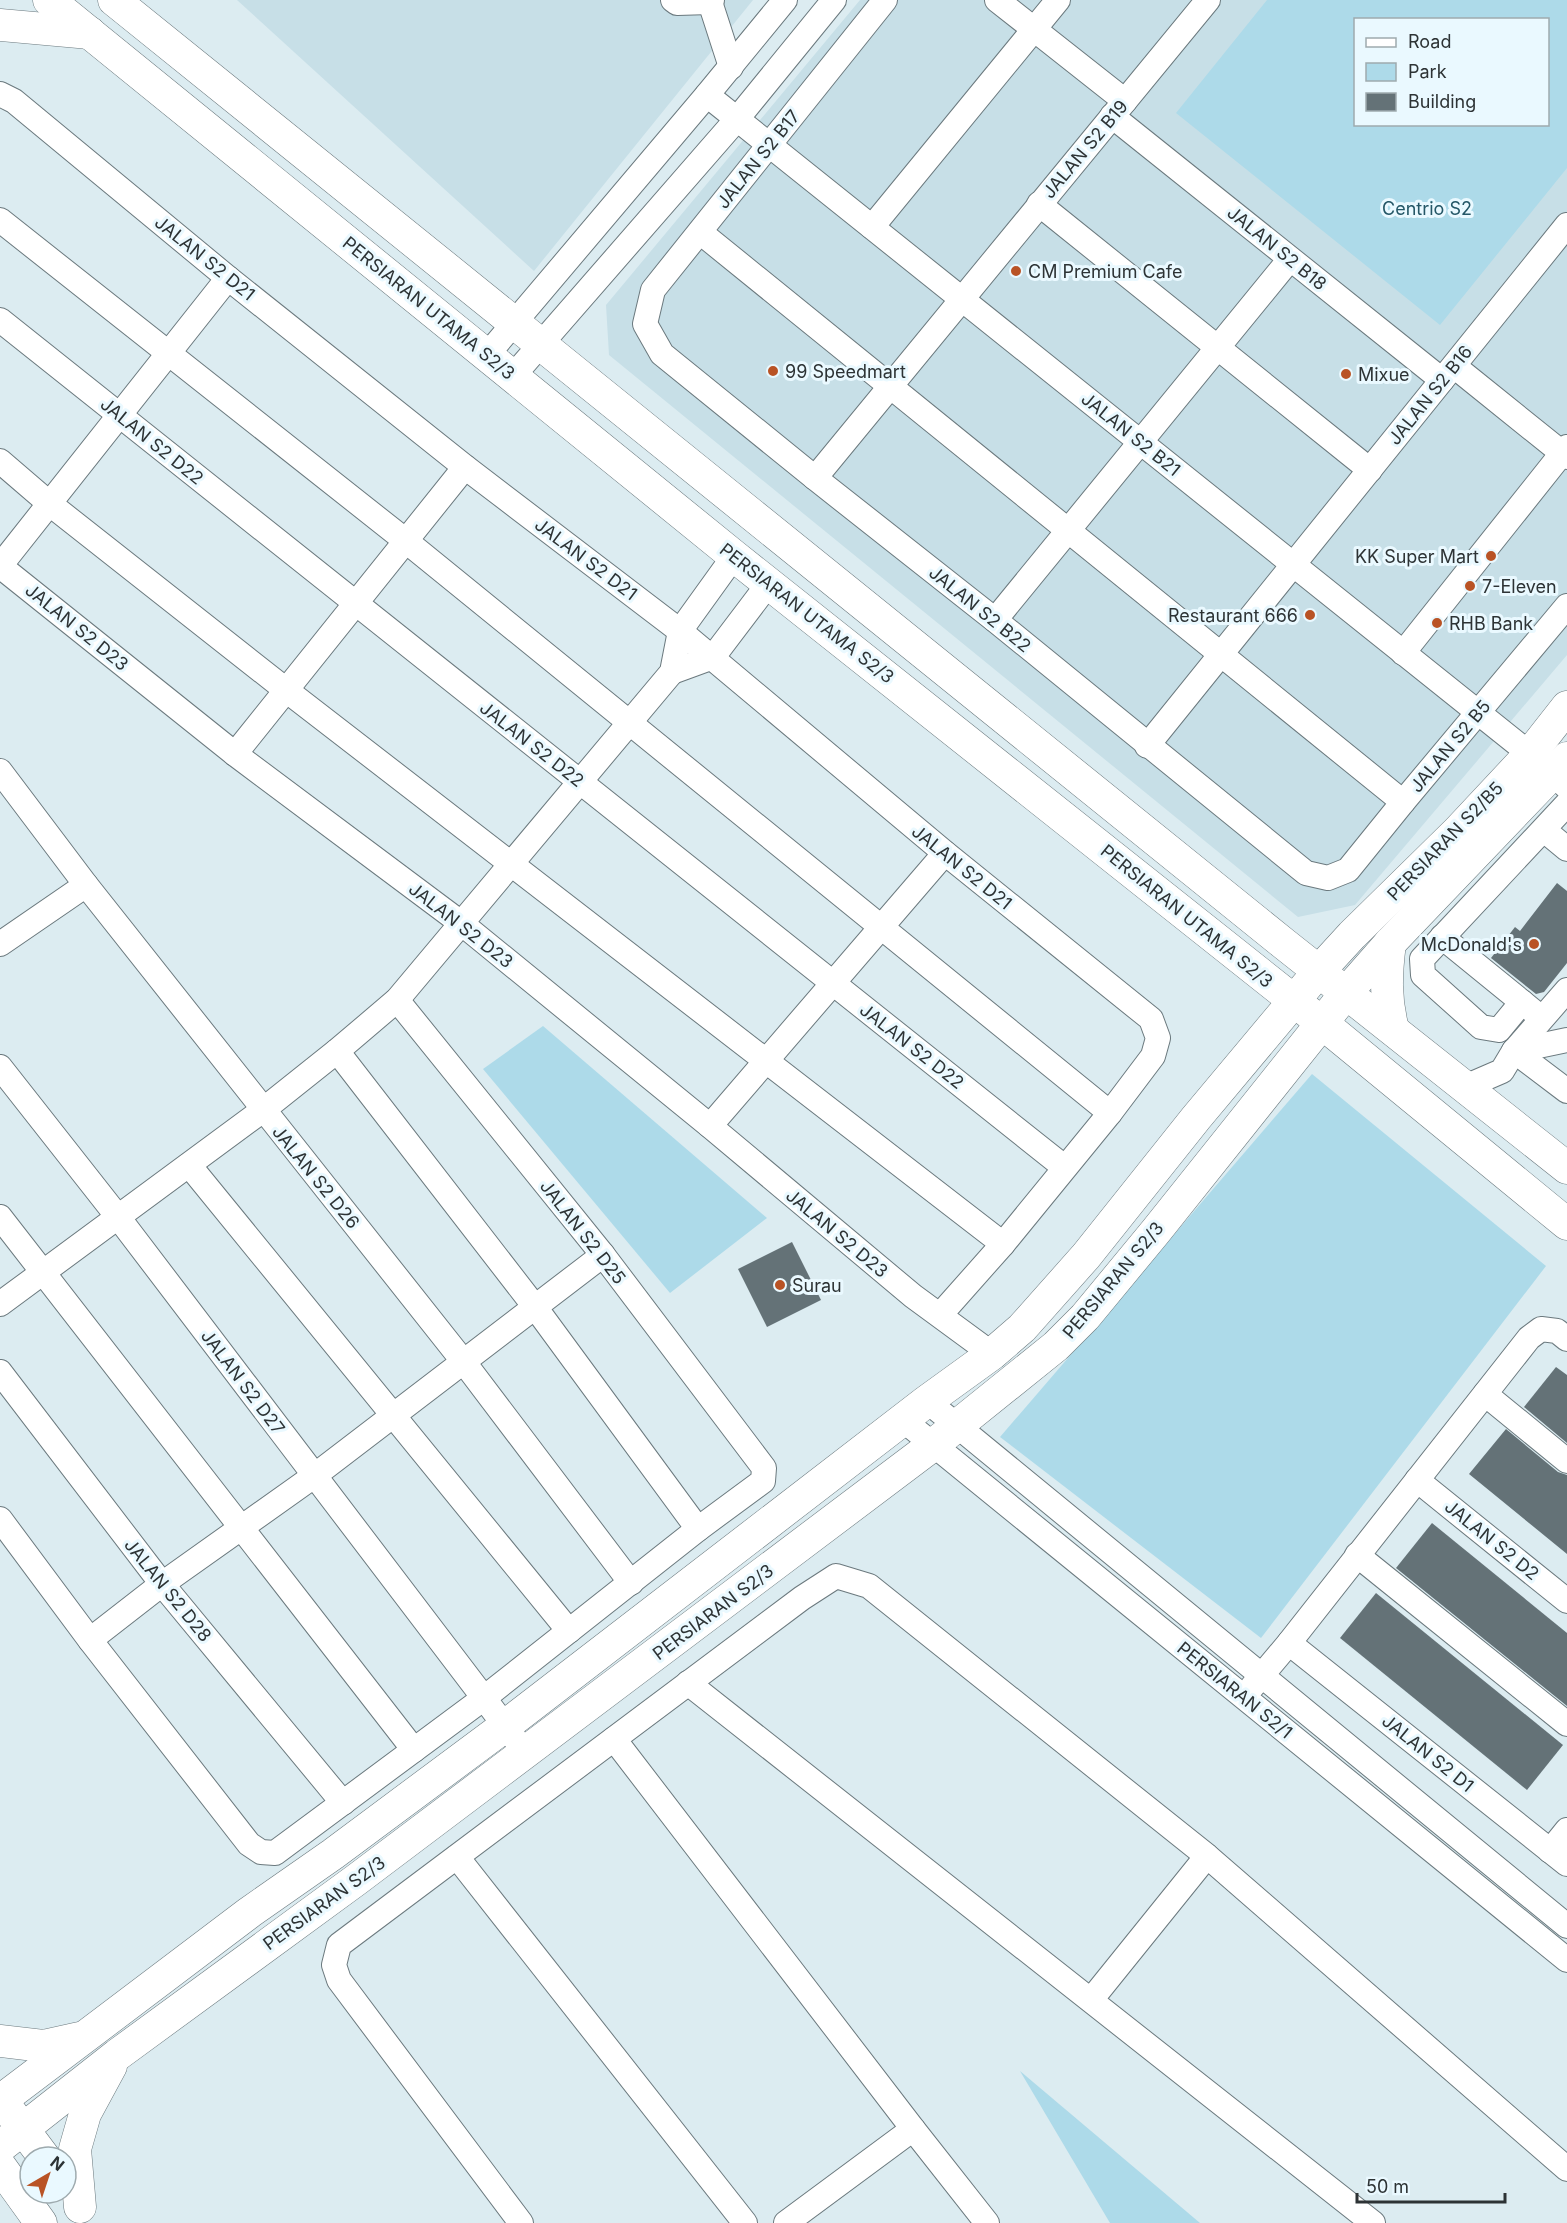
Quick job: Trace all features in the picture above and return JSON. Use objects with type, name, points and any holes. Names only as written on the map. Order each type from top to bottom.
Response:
[{"type":"main road","name":"PERSIARAN UTAMA S2/3","points":[[49,0],[734,556],[1322,1023],[1567,1224]]},
{"type":"main road","points":[[122,4],[1283,944],[1567,1168]]},
{"type":"main road","points":[[0,25],[90,33]]},
{"type":"main road","name":"PERSIARAN S2/B5","points":[[0,2099],[89,2035],[250,1912],[333,1854],[505,1726],[992,1354],[1022,1328],[1086,1256],[1189,1127],[1319,971],[1352,935],[1458,831],[1530,754],[1567,708]]},
{"type":"main road","name":"PERSIARAN S2/B5","points":[[1346,993],[1390,943],[1563,773]]},
{"type":"main road","points":[[1283,944],[1314,948],[1352,935]]},
{"type":"main road","points":[[1390,943],[1386,987],[1387,1006],[1393,1029]]},
{"type":"main road","name":"PERSIARAN S2/3","points":[[11,2138],[117,2055],[525,1754],[944,1436],[1056,1346],[1084,1317],[1346,993]]},
{"type":"main road","points":[[0,2042],[43,2046],[89,2035]]},
{"type":"main road","points":[[79,2206],[75,2149],[85,2114],[117,2055]]},
{"type":"main road","points":[[0,2099],[11,2138]]},
{"type":"main road","points":[[0,2166],[41,2223]]},
{"type":"street","points":[[673,0],[677,3],[711,1],[731,67]]},
{"type":"street","points":[[487,355],[785,0]]},
{"type":"street","points":[[513,376],[737,119],[834,0]]},
{"type":"street","name":"JALAN S2 B17","points":[[645,324],[653,290],[885,0]]},
{"type":"street","name":"JALAN S2 B18","points":[[996,0],[1034,30],[1118,109],[1290,259],[1448,373],[1565,452]]},
{"type":"street","points":[[872,227],[1058,0]]},
{"type":"street","name":"JALAN S2 B19","points":[[815,478],[1208,0]]},
{"type":"street","name":"JALAN S2 D21","points":[[0,94],[14,101],[228,278],[465,467],[713,657],[945,853],[1151,1019],[1158,1038],[1153,1056],[1110,1113]]},
{"type":"street","name":"JALAN S2 B21","points":[[707,95],[1479,714],[1530,754],[1563,773]]},
{"type":"street","points":[[1039,204],[1370,470]]},
{"type":"street","points":[[0,220],[406,541],[1110,1113],[1003,1244],[940,1315]]},
{"type":"street","name":"JALAN S2 B16","points":[[1148,746],[1567,225]]},
{"type":"street","points":[[700,232],[1403,802]]},
{"type":"street","points":[[995,620],[1290,259]]},
{"type":"street","points":[[0,566],[228,278]]},
{"type":"street","name":"JALAN S2 D22","points":[[0,320],[1064,1167]]},
{"type":"street","name":"JALAN S2 B22","points":[[645,324],[662,354],[995,620],[1306,873],[1328,878]]},
{"type":"street","points":[[1403,653],[1565,452]]},
{"type":"street","points":[[0,461],[50,504],[286,690],[1003,1244]]},
{"type":"street","points":[[235,754],[465,467]]},
{"type":"street","points":[[0,1304],[263,1110],[397,1000],[672,672],[680,631],[734,556]]},
{"type":"street","name":"JALAN S2 D23","points":[[0,566],[235,754],[461,923],[710,1126],[913,1296],[992,1354]]},
{"type":"street","points":[[672,672],[713,657],[770,583]]},
{"type":"street","name":"JALAN S2 B5","points":[[1328,878],[1348,870],[1567,606]]},
{"type":"street","name":"JALAN S2 D26","points":[[0,771],[86,885],[462,1361],[631,1583]]},
{"type":"street","points":[[1522,1002],[1499,1030],[1481,1027],[1423,975],[1422,959],[1567,804]]},
{"type":"street","points":[[1544,830],[1567,849]]},
{"type":"street","points":[[710,1126],[945,853]]},
{"type":"street","points":[[0,944],[86,885]]},
{"type":"street","points":[[1442,937],[1542,1018]]},
{"type":"street","points":[[1465,1087],[1502,1071],[1514,1051],[1567,990]]},
{"type":"street","name":"JALAN S2 D25","points":[[397,1000],[603,1255],[764,1468],[763,1481],[698,1529]]},
{"type":"street","points":[[1514,1051],[1567,1040]]},
{"type":"street","points":[[0,1519],[90,1640],[249,1844],[261,1852],[275,1852],[343,1803],[484,1698],[698,1529],[535,1307],[337,1051]]},
{"type":"street","points":[[1514,1051],[1567,1091]]},
{"type":"street","name":"JALAN S2 D27","points":[[0,1067],[118,1217],[525,1754]]},
{"type":"street","points":[[189,1165],[569,1631]]},
{"type":"street","points":[[0,1217],[414,1750]]},
{"type":"street","points":[[90,1640],[162,1584],[314,1476],[603,1255]]},
{"type":"street","points":[[1243,1697],[1529,1338],[1541,1329],[1557,1331],[1567,1339]]},
{"type":"street","name":"JALAN S2 D28","points":[[0,1372],[162,1584],[343,1803]]},
{"type":"street","points":[[1485,1394],[1567,1461]]},
{"type":"street","name":"PERSIARAN S2/1","points":[[915,1411],[1243,1697],[1567,1960]]},
{"type":"street","name":"PERSIARAN S2/1","points":[[944,1436],[1262,1675],[1567,1926]]},
{"type":"street","name":"JALAN S2 D2","points":[[1417,1479],[1567,1600]]},
{"type":"street","points":[[1357,1556],[1567,1724]]},
{"type":"street","points":[[521,2223],[339,1980],[334,1965],[339,1945],[802,1598],[836,1576],[869,1586],[1207,1856],[1567,2169]]},
{"type":"street","name":"JALAN S2 D1","points":[[1289,1642],[1558,1858]]},
{"type":"street","points":[[688,1683],[1373,2223]]},
{"type":"street","points":[[614,1739],[987,2223]]},
{"type":"street","points":[[1558,1858],[1567,1830]]},
{"type":"street","points":[[1091,2000],[1207,1856]]},
{"type":"street","points":[[457,1857],[745,2223]]},
{"type":"street","points":[[786,2223],[913,2129]]},
{"type":"shaded area","points":[[237,0],[753,0],[534,271]]},
{"type":"shaded area","points":[[860,0],[1567,0],[1567,655],[1355,905],[1298,917],[609,355],[606,305]]},
{"type":"green space","name":"Centrio S2","points":[[1267,0],[1567,0],[1567,168],[1440,325],[1176,113]]},
{"type":"green space","points":[[543,1026],[767,1218],[670,1293],[483,1069]]},
{"type":"green space","points":[[1312,1074],[1546,1266],[1261,1638],[1000,1437]]},
{"type":"green space","points":[[1020,2071],[1200,2223],[1110,2223]]},
{"type":"building","name":"McDonald's","points":[[1557,883],[1567,891],[1567,963],[1544,992],[1536,994],[1491,958],[1515,927],[1520,931]]},
{"type":"building","name":"Surau","points":[[792,1242],[821,1300],[767,1327],[738,1269]]},
{"type":"building","points":[[1556,1367],[1567,1375],[1567,1443],[1524,1407]]},
{"type":"building","points":[[1506,1429],[1558,1472],[1567,1475],[1567,1554],[1469,1474]]},
{"type":"building","points":[[1432,1523],[1567,1633],[1567,1706],[1396,1568]]},
{"type":"building","points":[[1376,1593],[1563,1745],[1527,1790],[1340,1638]]},
{"type":"place","name":"CM Premium Cafe","points":[[1016,271]]},
{"type":"place","name":"99 Speedmart","points":[[773,371]]},
{"type":"place","name":"Mixue","points":[[1346,374]]},
{"type":"place","name":"KK Super Mart","points":[[1491,556]]},
{"type":"place","name":"7-Eleven","points":[[1470,586]]},
{"type":"place","name":"Restaurant 666","points":[[1310,615]]},
{"type":"place","name":"RHB Bank","points":[[1437,623]]},
{"type":"place","name":"McDonald's","points":[[1534,944]]},
{"type":"place","name":"Surau","points":[[780,1285]]}]
